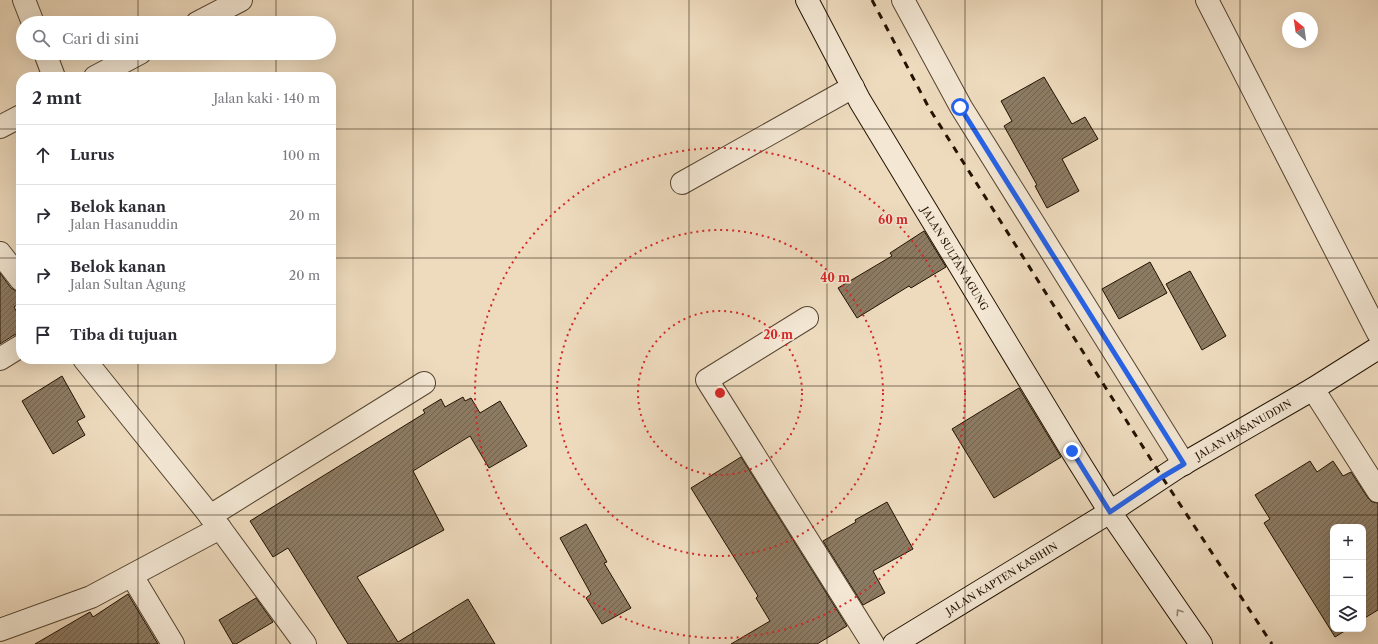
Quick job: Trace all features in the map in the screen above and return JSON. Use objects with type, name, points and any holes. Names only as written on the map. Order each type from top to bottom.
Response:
[{"type":"street","points":[[24,0],[30,16]]},
{"type":"street","points":[[210,16],[241,0]]},
{"type":"street","name":"JALAN SULTAN AGUNG","points":[[807,0],[872,121],[1110,512],[1201,644]]},
{"type":"street","points":[[903,0],[960,107],[1184,464]]},
{"type":"street","points":[[1207,0],[1378,333]]},
{"type":"street","points":[[48,60],[52,72]]},
{"type":"street","points":[[104,72],[127,60]]},
{"type":"street","points":[[682,183],[852,86]]},
{"type":"street","points":[[0,127],[16,119]]},
{"type":"street","points":[[0,253],[16,274]]},
{"type":"street","points":[[807,318],[707,380],[873,644]]},
{"type":"street","name":"JALAN HASANUDDIN","points":[[1110,512],[1162,477],[1312,389],[1378,348]]},
{"type":"street","points":[[0,359],[16,349]]},
{"type":"street","points":[[88,364],[215,522],[305,644]]},
{"type":"street","points":[[0,630],[91,597],[132,576],[424,383]]},
{"type":"street","points":[[1312,389],[1378,492]]},
{"type":"street","name":"JALAN KAPTEN KASIHIN","points":[[894,644],[1110,512]]},
{"type":"street","points":[[132,576],[173,644]]},
{"type":"building","points":[[1044,77],[1072,124],[1085,117],[1098,139],[1062,159],[1079,191],[1047,208],[1035,186],[1037,185],[1004,126],[1012,121],[1001,101]]},
{"type":"building","points":[[924,231],[946,267],[911,288],[909,286],[857,318],[838,288],[892,256],[890,253]]},
{"type":"building","points":[[1150,262],[1167,293],[1119,319],[1102,289]]},
{"type":"building","points":[[1190,271],[1226,336],[1202,350],[1166,284]]},
{"type":"building","points":[[0,273],[11,288],[16,291],[16,306],[14,307],[16,311],[16,335],[0,344]]},
{"type":"building","points":[[62,376],[85,417],[77,421],[85,435],[53,454],[22,401]]},
{"type":"building","points":[[1019,388],[1061,457],[994,498],[952,429]]},
{"type":"building","points":[[463,397],[465,401],[471,398],[480,413],[500,401],[527,446],[489,468],[470,436],[413,471],[444,530],[357,577],[398,642],[468,599],[495,644],[348,644],[288,548],[273,557],[250,521],[425,413],[423,410],[441,399],[445,407]]},
{"type":"building","points":[[741,457],[847,626],[817,644],[731,644],[770,621],[756,598],[758,596],[691,488]]},
{"type":"building","points":[[1310,461],[1317,472],[1333,461],[1343,476],[1351,472],[1368,498],[1372,502],[1378,503],[1378,610],[1366,617],[1366,524],[1330,524],[1330,629],[1264,523],[1270,519],[1255,495]]},
{"type":"building","points":[[887,502],[913,549],[873,571],[885,593],[863,605],[823,541],[856,522],[855,520]]},
{"type":"building","points":[[586,524],[607,562],[604,563],[631,608],[602,624],[586,598],[591,594],[560,538]]},
{"type":"building","points":[[128,594],[158,644],[35,644],[90,612],[93,617]]},
{"type":"building","points":[[256,598],[273,622],[236,644],[233,644],[219,620]]},
{"type":"building","points":[[1332,632],[1343,632],[1335,637]]},
{"type":"railway","points":[[872,0],[929,108],[1162,477],[1272,644]]},
{"type":"route","points":[[960,107],[1184,464],[1110,512],[1072,451]]}]
